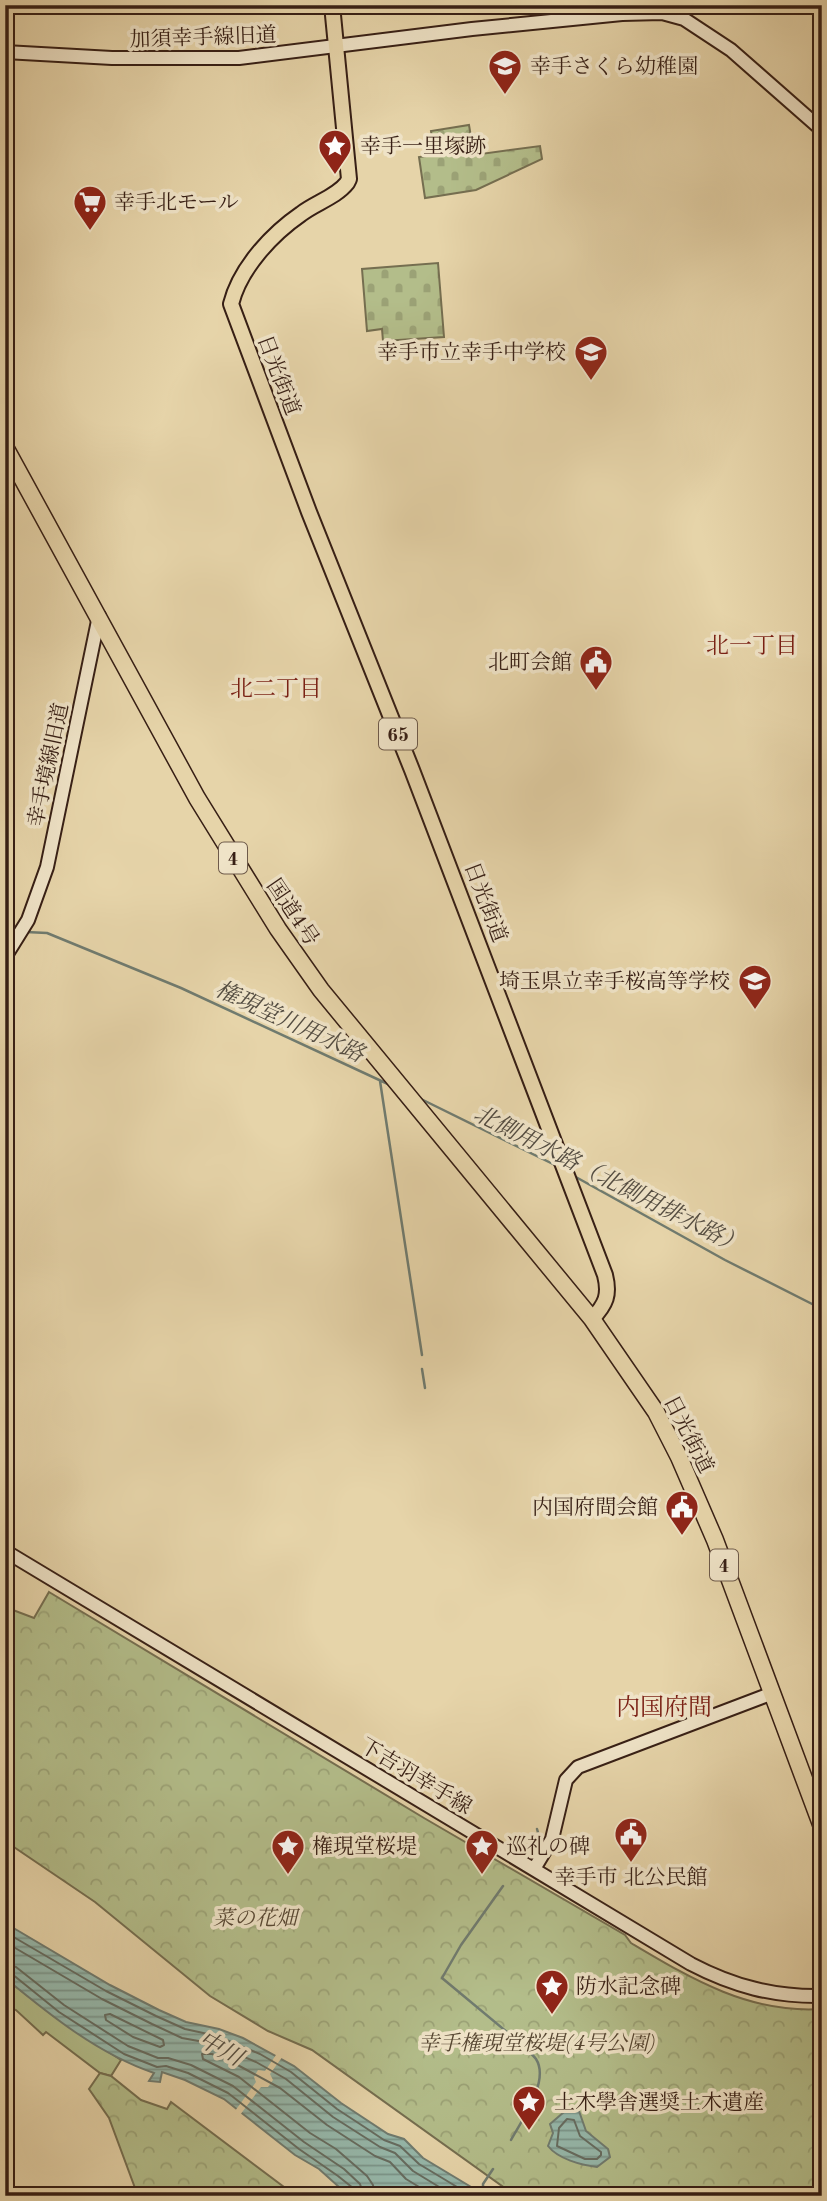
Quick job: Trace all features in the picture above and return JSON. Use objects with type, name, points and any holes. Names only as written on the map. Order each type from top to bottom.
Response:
[{"type":"highway","name":"国道4号","points":[[5,447],[197,798],[259,901],[321,990],[592,1318]]},
{"type":"highway","name":"日光街道","points":[[592,1318],[636,1380],[667,1431],[715,1540],[822,1827]]},
{"type":"main road","name":"日光街道","points":[[332,5],[349,178],[347,183],[300,214],[274,238],[239,281],[231,304],[316,531],[412,770],[564,1164],[608,1286],[607,1299],[592,1318]]},
{"type":"street","name":"加須幸手線旧道","points":[[5,52],[112,58],[239,58],[622,13],[662,13],[684,19],[731,50],[822,130]]},
{"type":"street","name":"幸手境線旧道","points":[[5,957],[28,920],[47,867],[99,616]]},
{"type":"street","name":"下吉羽幸手線","points":[[5,1551],[710,1974],[746,1988],[776,1994],[822,1996]]},
{"type":"street","points":[[534,1869],[552,1839],[566,1780],[578,1767],[773,1693]]},
{"type":"green space","points":[[469,125],[474,155],[540,146],[542,159],[476,190],[425,198],[419,157],[435,155],[431,131]]},
{"type":"green space","points":[[438,263],[444,337],[383,341],[382,329],[367,331],[362,269]]},
{"type":"green space","name":"幸手権現堂桜堤(4号公園)","points":[[49,1592],[424,1818],[625,1935],[631,1943],[675,1969],[745,2000],[795,2009],[822,2009],[822,2196],[516,2196],[312,2050],[268,2031],[210,1996],[95,1902],[5,1841],[5,1607],[34,1618]]},
{"type":"green space","points":[[5,1978],[55,2017],[121,2060],[111,2076],[100,2073],[46,2032],[43,2035],[16,2010],[5,2006]]},
{"type":"green space","points":[[100,2073],[111,2076],[141,2100],[167,2109],[171,2102],[296,2196],[138,2196],[109,2118],[89,2089]]},
{"type":"water","name":"中川","points":[[5,1923],[110,1985],[159,2010],[186,2022],[219,2029],[243,2038],[294,2066],[341,2103],[388,2134],[404,2139],[423,2158],[486,2196],[349,2196],[319,2169],[295,2155],[224,2099],[162,2072],[160,2082],[149,2081],[154,2073],[94,2044],[39,2006],[5,1978]]},
{"type":"water","points":[[579,2111],[586,2131],[608,2149],[610,2157],[597,2167],[564,2158],[548,2146],[553,2133],[550,2124],[564,2112]]},
{"type":"pier","points":[[278,2052],[283,2056],[270,2074],[273,2080],[268,2087],[261,2087],[240,2115],[235,2111],[256,2082],[254,2077],[258,2070],[265,2071]]},
{"type":"waterway","name":"権現堂川用水路","points":[[5,931],[16,932]]},
{"type":"waterway","name":"権現堂川用水路","points":[[26,932],[47,933],[181,988],[390,1085]]},
{"type":"waterway","name":"権現堂川用水路","points":[[380,1081],[422,1355]]},
{"type":"waterway","name":"北側用水路（北側用排水路）","points":[[421,1099],[557,1166]]},
{"type":"waterway","name":"北側用水路（北側用排水路）","points":[[574,1176],[725,1260],[822,1309]]},
{"type":"waterway","name":"権現堂川用水路","points":[[422,1369],[425,1388]]},
{"type":"waterway","name":"権現堂川用水路","points":[[530,1850],[539,1836],[537,1829]]},
{"type":"waterway","name":"権現堂川用水路","points":[[503,1886],[461,1945],[442,1978],[536,2059],[540,2078],[537,2089],[511,2140]]},
{"type":"waterway","name":"権現堂川用水路","points":[[483,2196],[483,2184],[493,2169]]},
{"type":"place","name":"幸手さくら幼稚園","points":[[505,96]]},
{"type":"place","name":"幸手一里塚跡","points":[[335,176]]},
{"type":"place","name":"幸手北モール","points":[[90,232]]},
{"type":"place","name":"幸手市立幸手中学校","points":[[591,382]]},
{"type":"place","name":"北町会館","points":[[596,692]]},
{"type":"place","name":"埼玉県立幸手桜高等学校","points":[[755,1011]]},
{"type":"place","name":"内国府間会館","points":[[682,1537]]},
{"type":"place","name":"幸手市 北公民館","points":[[631,1864]]},
{"type":"place","name":"権現堂桜堤","points":[[288,1876]]},
{"type":"place","name":"巡礼の碑","points":[[482,1876]]},
{"type":"place","name":"防水記念碑","points":[[552,2016]]},
{"type":"place","name":"土木學舎選奨土木遺産","points":[[529,2132]]},
{"type":"district","name":"北一丁目","points":[[752,645]]},
{"type":"district","name":"北二丁目","points":[[276,688]]},
{"type":"district","name":"内国府間","points":[[664,1707]]},
{"type":"park label","name":"菜の花畑","points":[[255,1918]]}]
